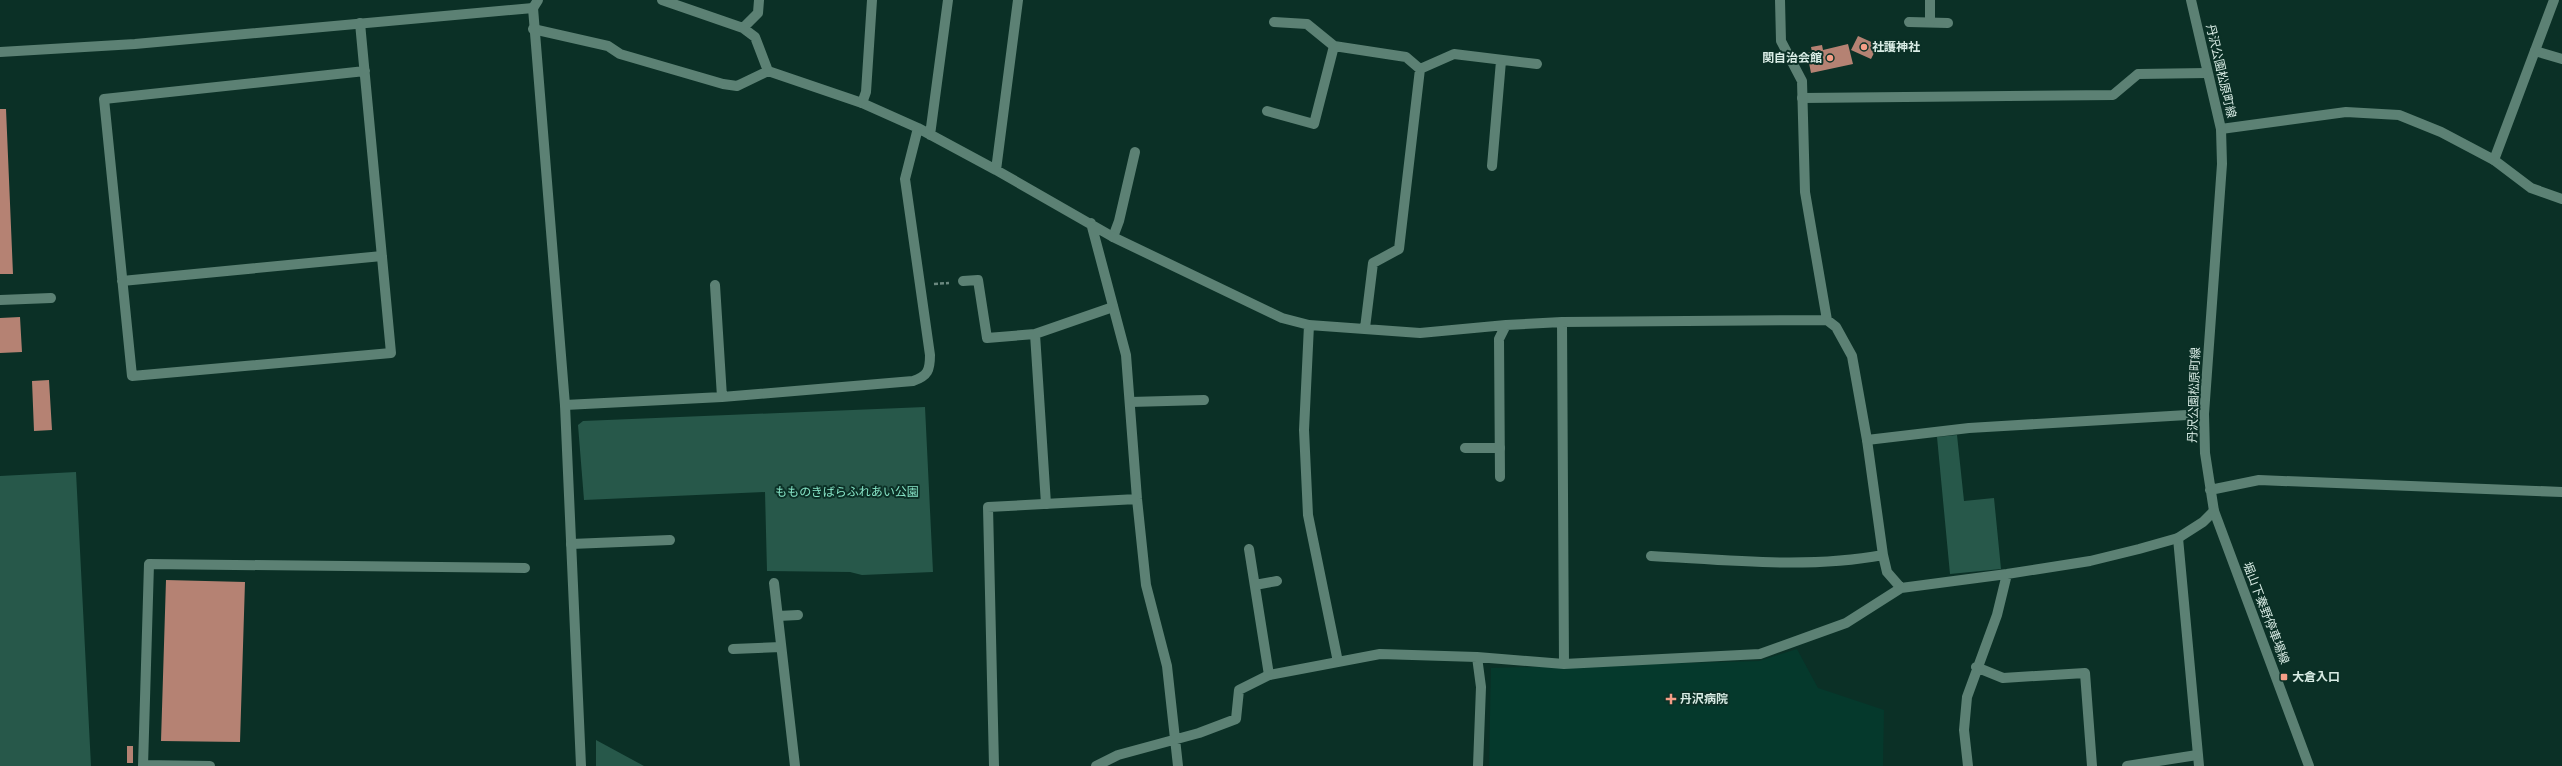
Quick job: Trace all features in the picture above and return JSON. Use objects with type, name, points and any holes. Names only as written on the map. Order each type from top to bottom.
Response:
[{"type":"street","points":[[662,0],[743,28],[755,37],[768,71]]},
{"type":"street","points":[[743,28],[758,13],[759,0]]},
{"type":"street","points":[[862,103],[866,92],[872,0]]},
{"type":"street","points":[[930,135],[948,0]]},
{"type":"street","points":[[996,170],[1018,0]]},
{"type":"street","points":[[1780,0],[1781,41],[1802,81],[1805,192],[1827,320]]},
{"type":"street","points":[[1930,0],[1930,22]]},
{"type":"street","name":"丹沢公園松原町線","points":[[2191,0],[2221,129],[2222,164],[2204,414],[2210,490]]},
{"type":"street","points":[[2494,160],[2554,0]]},
{"type":"street","points":[[0,52],[135,44],[360,23],[535,4],[533,29],[554,257],[565,405],[581,766]]},
{"type":"street","points":[[1274,22],[1307,24],[1334,46],[1406,57],[1420,69]]},
{"type":"street","points":[[1909,22],[1948,23]]},
{"type":"street","points":[[360,23],[365,71],[391,353],[132,376],[104,99],[365,71]]},
{"type":"street","points":[[533,29],[608,46],[620,54],[723,84],[737,86],[768,71],[862,103],[918,128],[1091,223],[1113,237],[1282,318],[1309,325],[1420,333],[1506,324],[1562,322],[1827,320],[1836,327],[1852,356],[1867,440],[1883,555],[1887,572],[1901,588]]},
{"type":"street","points":[[1267,111],[1314,124],[1334,46]]},
{"type":"street","points":[[2535,51],[2562,59]]},
{"type":"street","points":[[1420,69],[1454,54],[1501,61],[1537,64]]},
{"type":"street","points":[[1492,166],[1501,61]]},
{"type":"street","points":[[1365,328],[1373,263],[1399,249],[1420,69]]},
{"type":"street","points":[[1802,98],[2113,95],[2138,74],[2207,73]]},
{"type":"street","points":[[2221,129],[2346,112],[2399,115],[2441,132],[2494,160],[2531,188],[2562,200]]},
{"type":"street","points":[[565,405],[722,397],[913,381],[924,377],[930,368],[930,355],[905,178],[918,128]]},
{"type":"street","points":[[1113,237],[1119,221],[1135,152]]},
{"type":"street","points":[[1091,223],[1126,354],[1137,499],[1146,585],[1167,666],[1178,766]]},
{"type":"street","points":[[122,281],[382,256]]},
{"type":"street","points":[[963,281],[978,280],[987,338],[1035,334],[1113,308]]},
{"type":"street","points":[[715,285],[722,397]]},
{"type":"street","points":[[0,300],[51,298]]},
{"type":"street","points":[[1562,322],[1564,664]]},
{"type":"street","points":[[1500,477],[1499,340],[1506,324]]},
{"type":"street","points":[[1309,325],[1304,430],[1308,515],[1338,662]]},
{"type":"street","points":[[1035,334],[1046,504]]},
{"type":"street","points":[[1130,402],[1204,400]]},
{"type":"street","points":[[1867,440],[1969,428],[2204,414]]},
{"type":"street","points":[[1465,448],[1500,448]]},
{"type":"street","points":[[2210,490],[2258,480],[2562,492]]},
{"type":"street","name":"堀山下秦野停車場線","points":[[2210,490],[2214,511],[2309,766]]},
{"type":"street","points":[[994,766],[988,507],[1137,499]]},
{"type":"street","points":[[1096,766],[1118,755],[1199,734],[1236,719],[1239,690],[1269,675],[1380,654],[1478,657],[1564,664],[1760,654],[1846,623],[1901,588],[2090,561],[2178,538],[2203,522],[2214,511]]},
{"type":"street","points":[[2178,538],[2197,755],[2200,766]]},
{"type":"street","points":[[571,544],[670,540]]},
{"type":"street","points":[[1249,550],[1269,675]]},
{"type":"street","points":[[1651,556],[1767,561],[1858,560],[1883,555]]},
{"type":"street","points":[[210,766],[143,765],[148,564],[524,568]]},
{"type":"street","points":[[1968,766],[1964,730],[1967,697],[1976,667],[1996,615],[2007,574]]},
{"type":"street","points":[[1254,585],[1278,581]]},
{"type":"street","points":[[774,583],[795,766]]},
{"type":"street","points":[[778,616],[798,615]]},
{"type":"street","points":[[733,649],[781,647]]},
{"type":"street","points":[[1478,657],[1481,687],[1478,766]]},
{"type":"street","points":[[1976,667],[2003,678],[2085,673],[2092,766]]},
{"type":"street","points":[[2127,766],[2197,755]]},
{"type":"shaded area","name":"丹沢病院","points":[[1797,649],[1818,688],[1884,710],[1883,766],[1489,766],[1491,668],[1759,661]]},
{"type":"green space","name":"もものきばらふれあい公園","points":[[925,407],[933,572],[862,575],[850,572],[767,571],[765,492],[584,500],[578,425],[583,421]]},
{"type":"green space","points":[[1957,435],[1964,501],[1994,498],[2001,569],[1950,574],[1937,437]]},
{"type":"green space","points":[[76,472],[91,766],[0,766],[0,476]]},
{"type":"green space","points":[[596,740],[644,766],[596,766]]},
{"type":"building","name":"社護神社","points":[[1858,36],[1878,45],[1871,59],[1851,50]]},
{"type":"building","name":"関自治会館","points":[[1848,44],[1853,64],[1811,73],[1807,53],[1812,52],[1811,47],[1822,45],[1823,50]]},
{"type":"building","points":[[0,109],[6,109],[13,274],[0,274]]},
{"type":"building","points":[[20,317],[22,352],[0,353],[0,318]]},
{"type":"building","points":[[49,380],[52,430],[34,431],[32,381]]},
{"type":"building","points":[[166,580],[245,582],[240,742],[161,741]]},
{"type":"building","points":[[127,746],[133,746],[133,763],[127,763]]},
{"type":"place","name":"社護神社","points":[[1864,47]]},
{"type":"place","name":"関自治会館","points":[[1830,58]]},
{"type":"place","name":"大倉入口","points":[[2284,677]]},
{"type":"place","name":"丹沢病院","points":[[1671,699]]}]
